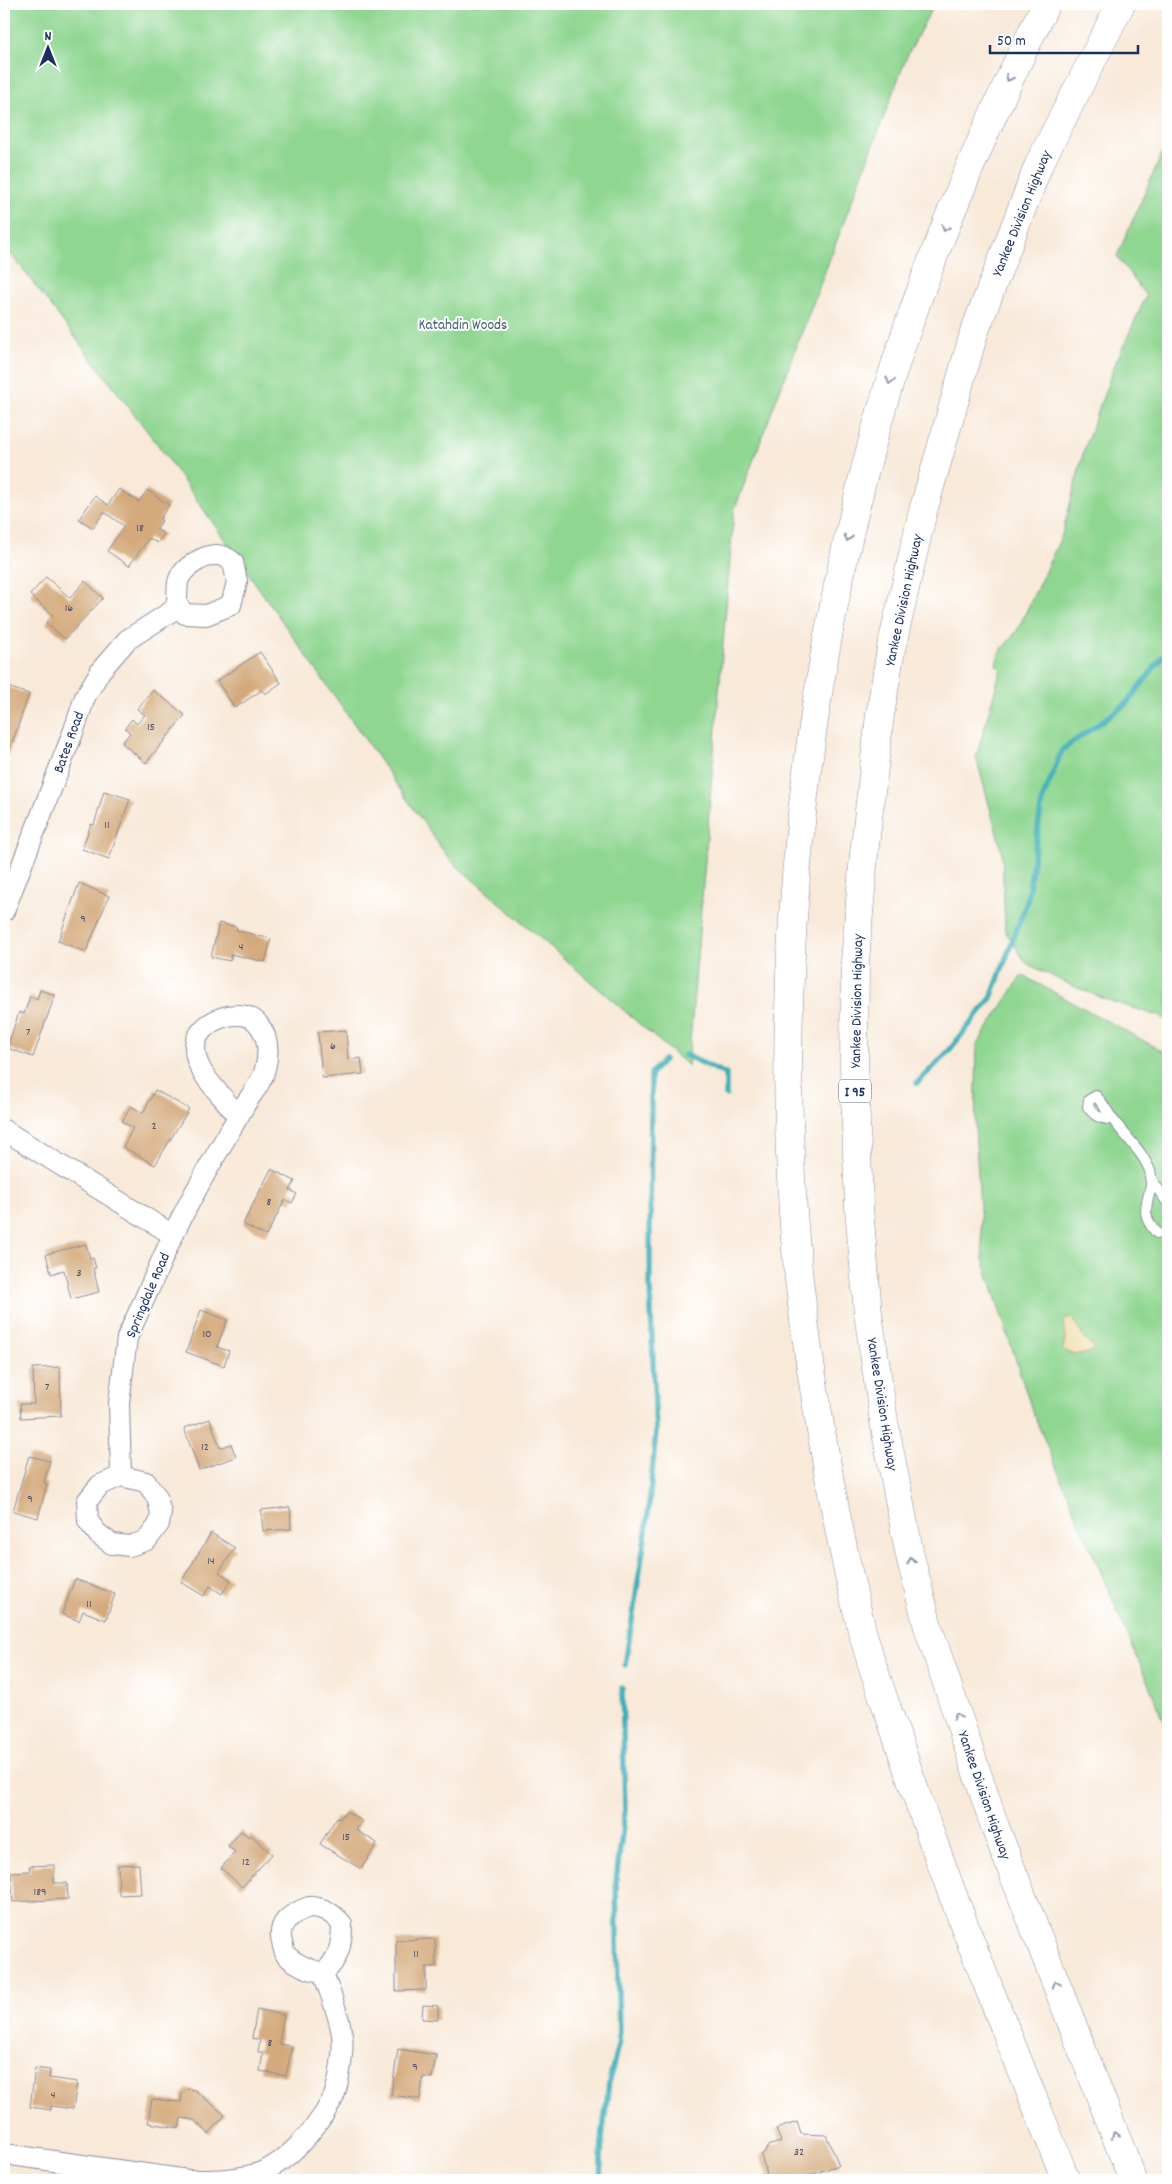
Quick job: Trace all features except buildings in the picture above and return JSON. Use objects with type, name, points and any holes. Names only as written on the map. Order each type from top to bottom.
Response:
[{"type":"highway","points":[[1046,4],[1005,86],[942,236],[899,352],[874,435],[847,542],[825,646],[808,754],[795,892],[789,1035],[793,1211],[814,1396],[844,1558],[862,1633],[925,1821],[1066,2180]]},
{"type":"highway","name":"Yankee Division Highway","points":[[1121,4],[1035,173],[974,333],[923,511],[891,649],[880,716],[864,854],[855,961],[854,1065],[859,1208],[868,1313],[884,1422],[910,1556],[931,1636],[995,1827],[1133,2180]]},
{"type":"street","name":"Bates Road","points":[[4,911],[85,697],[101,670],[128,640],[172,611],[177,604]]},
{"type":"street","name":"Springdale Road","points":[[121,1476],[119,1403],[128,1338],[185,1211],[266,1069],[268,1041],[258,1023],[244,1016],[227,1016],[213,1020],[198,1034],[195,1049],[201,1069],[213,1088],[224,1096],[238,1118]]},
{"type":"street","name":"Springdale Road","points":[[4,1130],[173,1235]]},
{"type":"street","points":[[4,2154],[188,2180],[219,2180],[253,2175],[275,2165],[298,2148],[332,2101],[339,2070],[342,2036],[323,1973]]},
{"type":"lane","points":[[1108,1119],[1099,1118],[1092,1113],[1088,1107],[1089,1100],[1096,1096],[1105,1105],[1113,1120],[1144,1160],[1150,1178],[1168,1203]]},
{"type":"lane","points":[[1150,1178],[1146,1205],[1148,1223],[1157,1233]]},
{"type":"green space","name":"Katahdin Woods","points":[[4,4],[934,4],[907,56],[734,511],[688,1066],[449,859],[161,449],[4,245]]},
{"type":"green space","points":[[1168,140],[1168,1022],[1162,1017],[1107,1000],[1026,963],[1005,931],[1002,852],[976,757],[1001,669],[996,665],[999,653],[1018,629],[1062,535],[1084,450],[1113,369],[1146,296],[1117,256]]},
{"type":"green space","points":[[1022,975],[1168,1054],[1168,1730],[1033,1413],[983,1259],[975,1126],[977,1045]]},
{"type":"sand","points":[[1069,1317],[1073,1319],[1085,1339],[1094,1346],[1094,1350],[1078,1355],[1062,1349],[1066,1339],[1063,1323]]},
{"type":"waterway","points":[[917,1083],[947,1053],[991,998],[1027,902],[1042,801],[1062,750],[1126,704],[1168,650]]},
{"type":"waterway","points":[[685,1055],[726,1074],[726,1095]]},
{"type":"waterway","points":[[625,1665],[647,1525],[656,1432],[650,1285],[651,1073],[664,1060]]},
{"type":"waterway","points":[[600,2180],[602,2139],[609,2082],[619,2041],[616,1880],[625,1811],[622,1688]]}]
